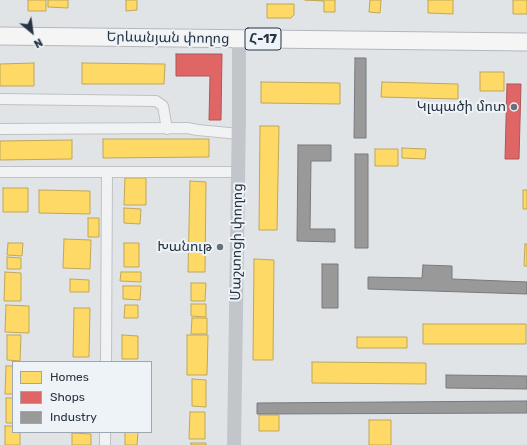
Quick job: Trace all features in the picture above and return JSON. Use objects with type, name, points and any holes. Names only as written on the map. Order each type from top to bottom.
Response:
[{"type":"highway","name":"Երևանյան փողոց","points":[[0,36],[527,42]]},
{"type":"main road","name":"Մաշտոցի փողոց","points":[[234,445],[239,39]]},
{"type":"street","points":[[0,100],[156,101],[163,106],[167,128]]},
{"type":"street","points":[[0,129],[187,128],[239,134]]},
{"type":"street","points":[[0,172],[238,172]]},
{"type":"street","points":[[106,361],[107,172]]},
{"type":"street","points":[[105,433],[105,445]]},
{"type":"building: Homes","points":[[28,0],[46,0],[46,11],[28,11]]},
{"type":"building: Homes","points":[[48,0],[68,0],[68,8],[48,7]]},
{"type":"building: Homes","points":[[126,0],[137,0],[137,10],[126,11]]},
{"type":"building: Homes","points":[[305,0],[335,0],[335,12],[324,12],[324,1]]},
{"type":"building: Homes","points":[[370,0],[381,0],[380,13],[369,12]]},
{"type":"building: Homes","points":[[428,0],[453,0],[453,14],[428,13]]},
{"type":"building: Homes","points":[[513,0],[527,0],[527,14],[513,14]]},
{"type":"building: Homes","points":[[267,4],[294,4],[294,15],[291,18],[267,18]]},
{"type":"building: Homes","points":[[34,63],[34,86],[0,86],[0,64]]},
{"type":"building: Homes","points":[[82,63],[165,64],[164,84],[82,84]]},
{"type":"building: Homes","points":[[480,72],[504,72],[504,91],[480,91]]},
{"type":"building: Homes","points":[[261,82],[340,83],[340,104],[261,103]]},
{"type":"building: Homes","points":[[382,82],[458,84],[458,99],[381,97]]},
{"type":"building: Homes","points":[[260,126],[279,126],[277,230],[259,230]]},
{"type":"building: Homes","points":[[103,139],[209,139],[209,157],[103,158]]},
{"type":"building: Homes","points":[[72,140],[72,159],[0,160],[0,141]]},
{"type":"building: Homes","points":[[402,148],[426,149],[425,159],[402,158]]},
{"type":"building: Homes","points":[[375,149],[398,149],[398,166],[375,166]]},
{"type":"building: Homes","points":[[125,178],[146,178],[146,205],[124,205]]},
{"type":"building: Homes","points":[[190,181],[206,182],[205,272],[188,272]]},
{"type":"building: Homes","points":[[3,188],[28,188],[28,212],[3,212]]},
{"type":"building: Homes","points":[[39,190],[90,191],[90,214],[39,213]]},
{"type":"building: Homes","points":[[523,190],[527,190],[527,209],[523,209]]},
{"type":"building: Homes","points":[[124,208],[141,209],[140,224],[124,223]]},
{"type":"building: Homes","points":[[88,218],[99,218],[99,237],[88,237]]},
{"type":"building: Homes","points":[[64,239],[91,240],[90,269],[63,268]]},
{"type":"building: Homes","points":[[8,243],[23,243],[22,256],[7,255]]},
{"type":"building: Homes","points":[[124,243],[139,243],[139,267],[124,267]]},
{"type":"building: Homes","points":[[525,244],[527,244],[527,266],[524,266]]},
{"type":"building: Homes","points":[[7,257],[21,258],[21,269],[7,269]]},
{"type":"building: Homes","points":[[254,259],[274,260],[273,360],[253,360]]},
{"type":"building: Homes","points":[[5,272],[21,273],[21,301],[4,301]]},
{"type":"building: Homes","points":[[121,272],[141,272],[141,282],[120,281]]},
{"type":"building: Homes","points":[[70,279],[89,280],[89,292],[70,292]]},
{"type":"building: Homes","points":[[191,283],[206,283],[205,301],[191,301]]},
{"type":"building: Homes","points":[[123,286],[141,286],[140,300],[123,299]]},
{"type":"building: Homes","points":[[191,304],[206,304],[206,317],[191,316]]},
{"type":"building: Homes","points":[[6,305],[29,306],[29,333],[5,332]]},
{"type":"building: Homes","points":[[125,305],[138,305],[138,318],[124,318]]},
{"type":"building: Homes","points":[[74,308],[90,308],[89,357],[73,357]]},
{"type":"building: Homes","points":[[192,318],[207,318],[207,334],[191,334]]},
{"type":"building: Homes","points":[[423,324],[526,324],[526,344],[423,344]]},
{"type":"building: Homes","points":[[7,335],[21,335],[20,361],[7,360]]},
{"type":"building: Homes","points":[[122,335],[138,336],[138,359],[122,359]]},
{"type":"building: Homes","points":[[187,335],[208,335],[207,375],[187,375]]},
{"type":"building: Homes","points":[[357,337],[407,337],[407,348],[357,348]]},
{"type":"building: Homes","points":[[312,362],[426,363],[426,384],[312,383]]},
{"type":"building: Homes","points":[[6,366],[12,366],[12,394],[5,394]]},
{"type":"building: Homes","points":[[192,379],[206,380],[206,407],[192,406]]},
{"type":"building: Homes","points":[[6,398],[12,398],[12,423],[6,423]]},
{"type":"building: Homes","points":[[190,412],[205,412],[205,439],[189,439]]},
{"type":"building: Homes","points":[[259,415],[279,415],[279,431],[259,431]]},
{"type":"building: Homes","points":[[369,420],[391,420],[391,445],[369,445]]},
{"type":"building: Homes","points":[[5,426],[12,426],[12,433],[20,433],[20,445],[5,445]]},
{"type":"building: Homes","points":[[72,433],[91,434],[91,445],[72,445]]},
{"type":"building: Homes","points":[[125,433],[138,433],[137,445],[125,445]]},
{"type":"building: Homes","points":[[191,443],[206,443],[206,445],[191,445]]},
{"type":"building: Shops","points":[[176,54],[222,54],[221,120],[209,120],[210,76],[176,76]]},
{"type":"building: Shops","points":[[507,84],[521,84],[519,159],[505,159]]},
{"type":"building: Industry","points":[[355,58],[366,58],[366,138],[354,138]]},
{"type":"building: Industry","points":[[298,145],[331,145],[331,161],[311,161],[310,229],[335,229],[335,242],[297,241]]},
{"type":"building: Industry","points":[[355,154],[368,154],[368,248],[355,248]]},
{"type":"building: Industry","points":[[322,264],[338,264],[338,308],[322,308]]},
{"type":"building: Industry","points":[[423,265],[452,266],[452,279],[527,282],[527,294],[368,289],[368,277],[422,278]]},
{"type":"building: Industry","points":[[446,375],[527,376],[527,389],[446,388]]},
{"type":"building: Industry","points":[[527,401],[527,413],[257,414],[257,403]]},
{"type":"place","name":"Կլպածի մոտ","points":[[514,107]]},
{"type":"place","name":"Խանութ","points":[[220,247]]}]
